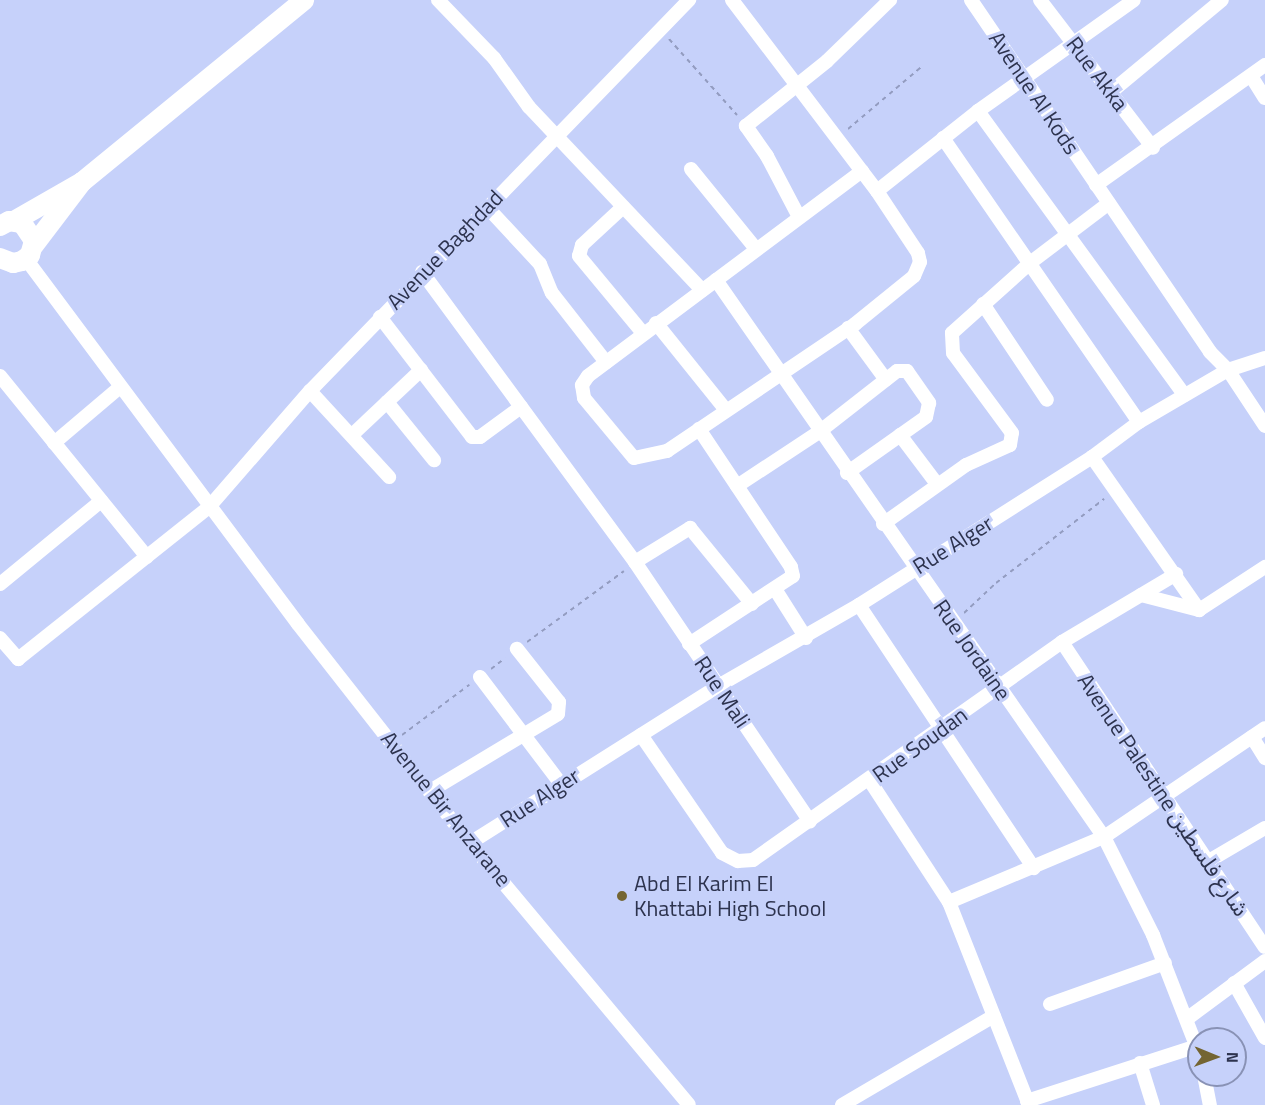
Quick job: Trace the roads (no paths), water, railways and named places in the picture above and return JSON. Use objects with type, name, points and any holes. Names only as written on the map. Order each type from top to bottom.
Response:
[{"type":"main road","points":[[15,259],[82,182],[304,0]]},
{"type":"main road","points":[[3,224],[82,182]]},
{"type":"main road","points":[[3,224],[29,228],[15,259]]},
{"type":"street","points":[[438,0],[494,58],[529,107],[702,290]]},
{"type":"street","name":"Avenue Baghdad","points":[[0,638],[18,659],[209,507],[310,391],[422,272],[689,0]]},
{"type":"street","points":[[732,0],[796,88],[862,171],[877,191],[918,253],[920,262],[914,276],[848,328],[667,452],[634,458],[584,398],[582,385],[642,333],[862,171]]},
{"type":"street","name":"Avenue Al Kods","points":[[971,0],[1210,352],[1228,370],[1265,426]]},
{"type":"street","name":"Rue Akka","points":[[1040,0],[1153,148]]},
{"type":"street","points":[[877,191],[978,111],[1134,0]]},
{"type":"street","points":[[1111,92],[1222,0]]},
{"type":"street","points":[[799,217],[767,156],[746,126],[796,88],[884,2]]},
{"type":"street","points":[[1096,185],[1153,148],[1265,65]]},
{"type":"street","points":[[1251,76],[1265,98]]},
{"type":"street","points":[[978,111],[1184,395]]},
{"type":"street","points":[[943,138],[1139,422]]},
{"type":"street","points":[[691,169],[756,249]]},
{"type":"street","points":[[884,524],[937,484],[981,458],[1005,450],[1012,439],[951,346],[952,333],[1030,263],[1109,203]]},
{"type":"street","points":[[487,207],[540,264],[552,293],[606,362]]},
{"type":"street","points":[[623,207],[582,245],[579,256],[642,333]]},
{"type":"street","name":"Avenue Bir Anzarane","points":[[15,259],[120,387],[209,507],[470,843],[689,1105]]},
{"type":"street","name":"Rue Mali","points":[[422,272],[635,562],[810,821]]},
{"type":"street","name":"Rue Jordaine","points":[[716,280],[778,374],[1104,837],[1165,963],[1191,1027]]},
{"type":"street","points":[[983,304],[1047,400]]},
{"type":"street","points":[[380,317],[476,438],[521,407]]},
{"type":"street","points":[[656,323],[726,410]]},
{"type":"street","points":[[848,328],[886,380]]},
{"type":"street","name":"Rue Alger","points":[[470,843],[718,686],[806,638],[859,605],[1092,457],[1139,422],[1228,370],[1265,358]]},
{"type":"street","points":[[352,435],[421,369]]},
{"type":"street","points":[[737,486],[819,432],[897,371],[907,371],[928,403],[926,417],[847,473]]},
{"type":"street","points":[[0,376],[147,557]]},
{"type":"street","points":[[54,443],[120,387]]},
{"type":"street","points":[[310,391],[389,477]]},
{"type":"street","points":[[387,402],[434,460]]},
{"type":"street","points":[[689,644],[789,580],[792,572],[699,429]]},
{"type":"street","points":[[900,435],[937,484]]},
{"type":"street","points":[[1092,457],[1199,610]]},
{"type":"street","points":[[0,584],[101,501]]},
{"type":"street","points":[[635,562],[690,528],[752,604]]},
{"type":"street","points":[[1141,595],[1199,610],[1216,602],[1265,567]]},
{"type":"street","name":"Rue Soudan","points":[[641,735],[722,853],[738,861],[753,860],[870,781],[1062,642],[1176,574]]},
{"type":"street","points":[[775,589],[806,638]]},
{"type":"street","points":[[859,605],[1034,868]]},
{"type":"street","name":"Avenue Palestine شارع فلسطين","points":[[1062,642],[1163,798],[1265,947]]},
{"type":"street","points":[[430,791],[524,736],[560,708],[517,649]]},
{"type":"street","points":[[480,677],[561,784]]},
{"type":"street","points":[[949,902],[1104,837],[1265,728]]},
{"type":"street","points":[[1252,737],[1265,758]]},
{"type":"street","points":[[870,781],[949,902],[1028,1103],[1140,1063],[1187,1052]]},
{"type":"street","points":[[1207,862],[1265,828]]},
{"type":"street","points":[[1188,1018],[1265,961]]},
{"type":"street","points":[[1050,1004],[1165,963]]},
{"type":"street","points":[[1234,983],[1265,1038]]},
{"type":"street","points":[[842,1105],[994,1016]]},
{"type":"street","points":[[1140,1063],[1153,1105]]},
{"type":"street","points":[[1206,1087],[1210,1105]]},
{"type":"place","name":"Abd El Karim El Khattabi High School","points":[[622,896]]}]
